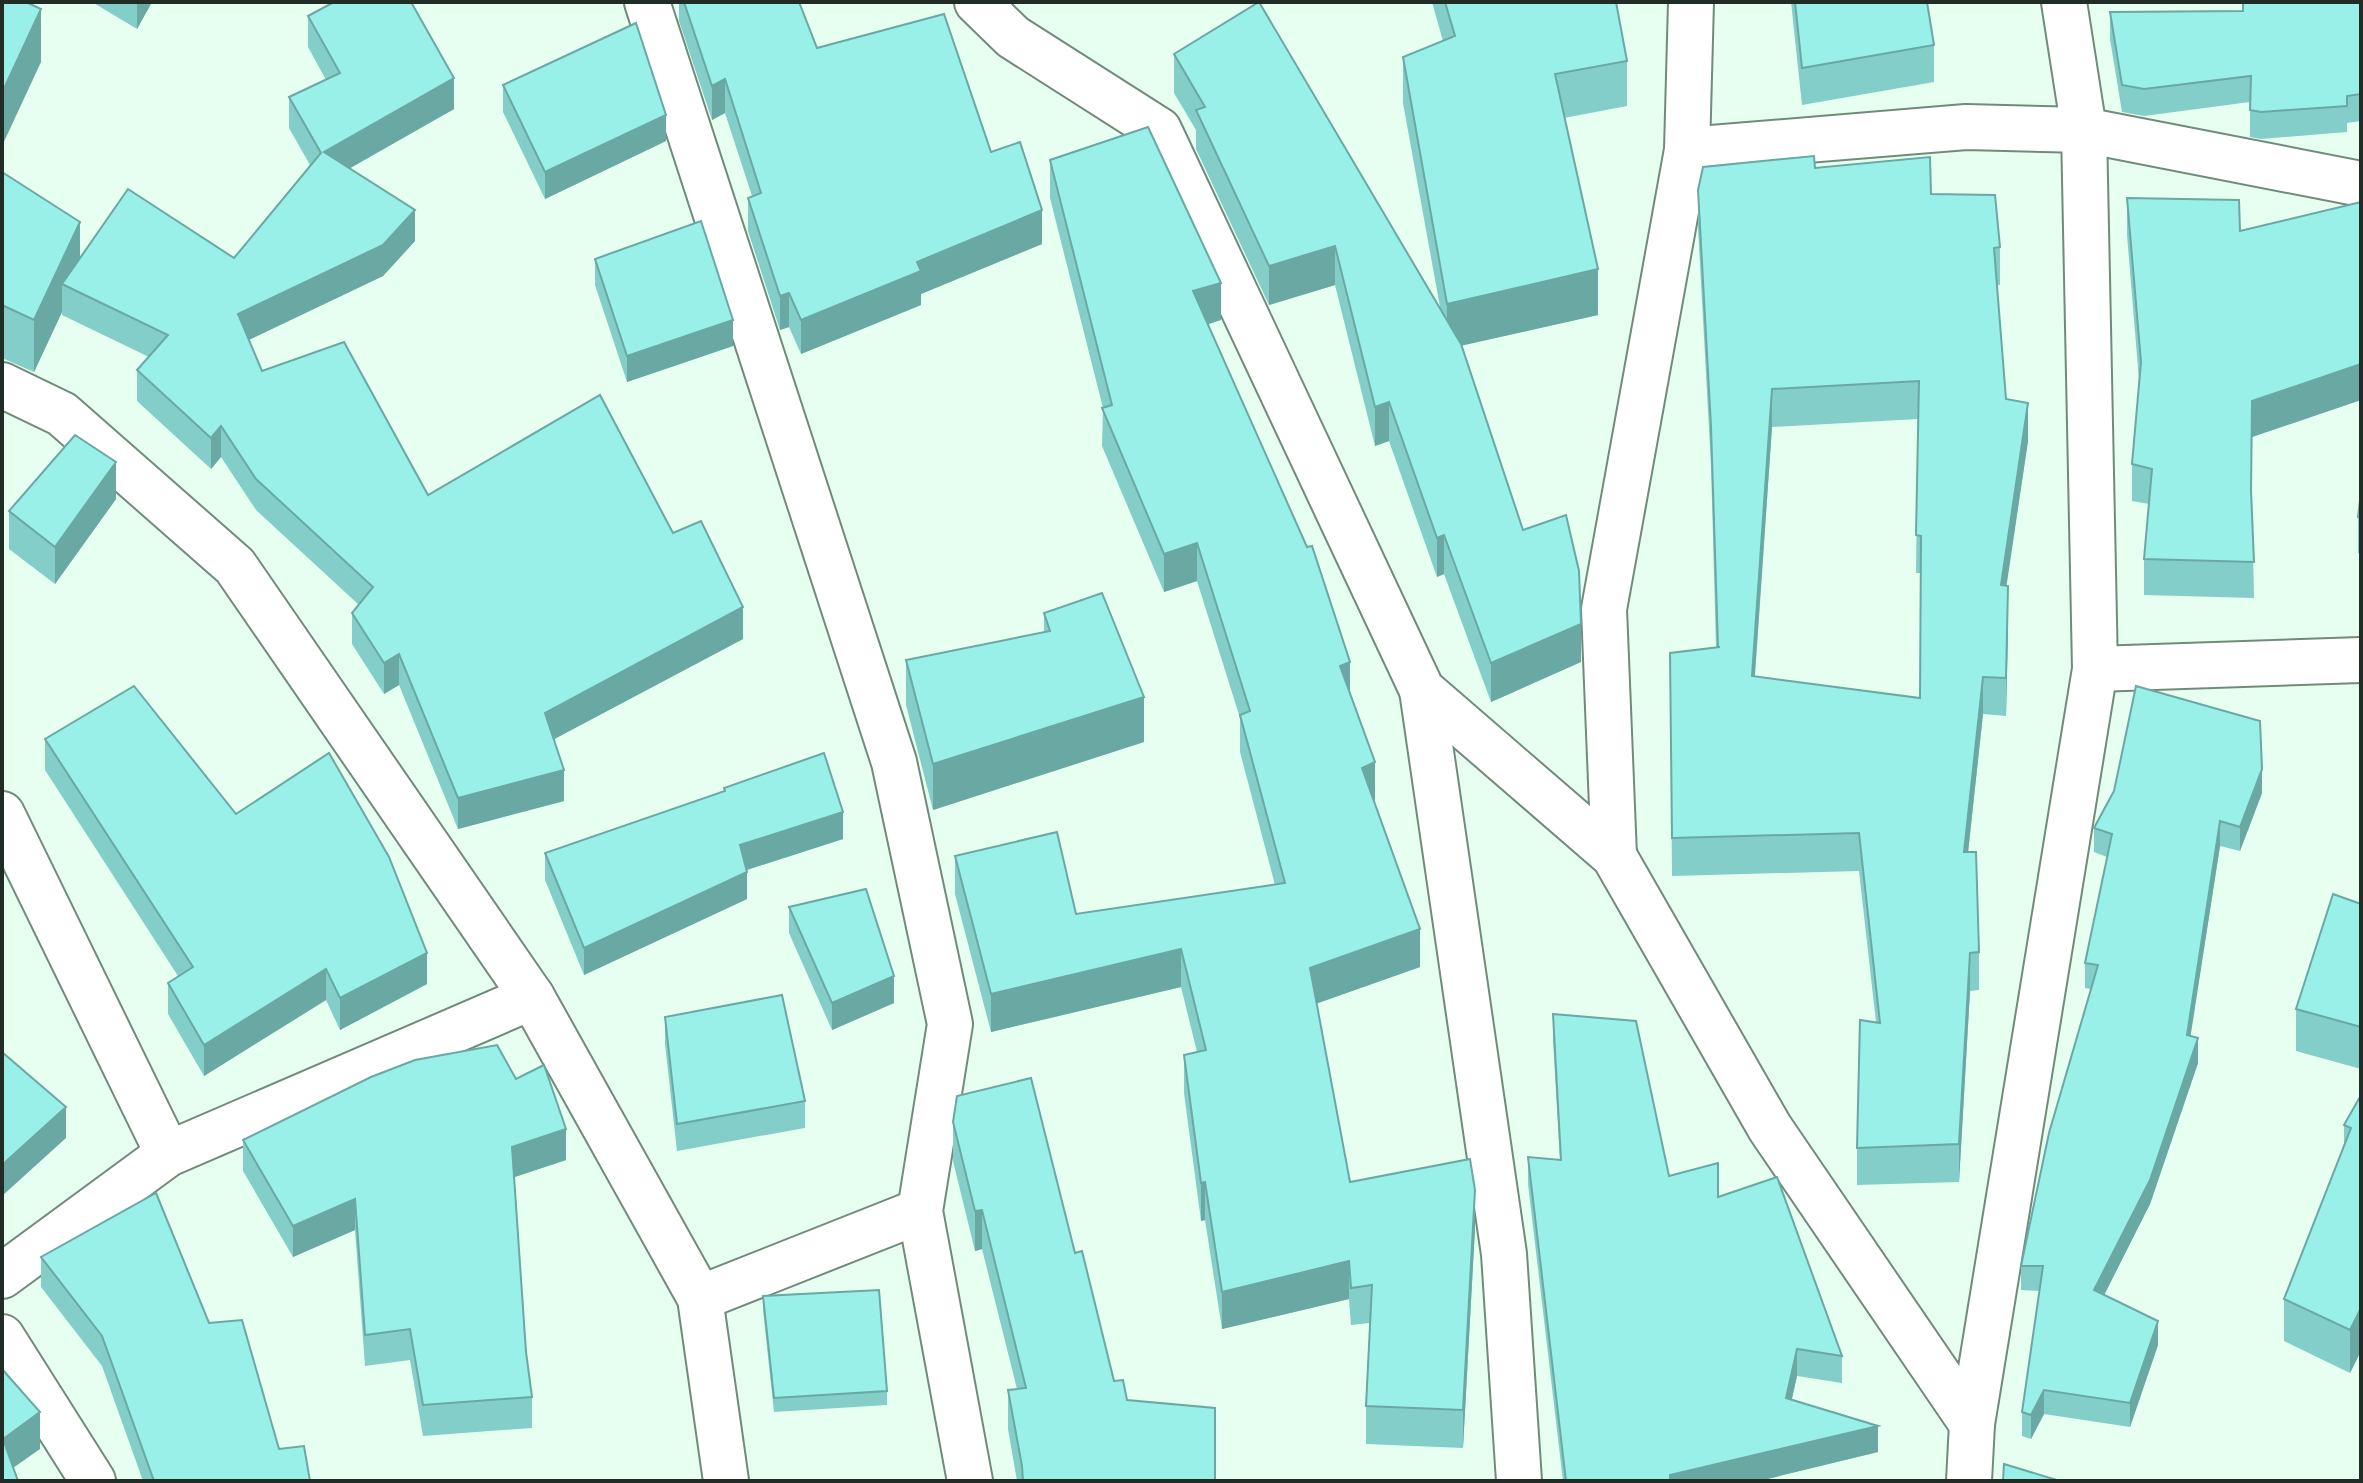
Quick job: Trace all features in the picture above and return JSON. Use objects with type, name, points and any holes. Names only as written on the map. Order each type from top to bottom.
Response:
[{"type":"street","points":[[647,2],[894,762],[950,1024],[920,1211],[970,1481]]},
{"type":"street","points":[[977,2],[1013,37],[1159,130],[1422,690],[1504,1254],[1519,1481]]},
{"type":"street","points":[[1614,856],[1604,609],[1687,150],[1691,2]]},
{"type":"street","points":[[1969,1481],[1972,1424],[2095,669],[2084,130],[2064,2]]},
{"type":"street","points":[[1687,150],[1966,127],[2084,130],[2361,184]]},
{"type":"street","points":[[2,385],[62,414],[235,566],[532,997],[700,1298],[726,1481]]},
{"type":"street","points":[[2095,669],[2361,660]]},
{"type":"street","points":[[1422,690],[1614,856],[1770,1128],[1972,1424]]},
{"type":"street","points":[[2,814],[168,1154]]},
{"type":"street","points":[[2,1276],[168,1154],[532,997]]},
{"type":"street","points":[[700,1298],[920,1211]]},
{"type":"street","points":[[2,1337],[93,1481]]},
{"type":"building","points":[[2,2],[26,2],[41,9],[2,93]]},
{"type":"building","points":[[334,2],[411,2],[454,78],[324,152],[415,210],[383,245],[238,314],[262,371],[344,342],[428,495],[600,395],[673,533],[701,521],[743,607],[545,713],[564,770],[458,798],[399,654],[384,663],[352,613],[373,587],[256,479],[221,426],[211,438],[137,370],[168,335],[62,284],[128,189],[234,258],[321,153],[289,97],[340,73],[308,16]]},
{"type":"building","points":[[684,2],[799,2],[817,48],[944,14],[991,152],[1020,142],[1042,210],[917,262],[921,271],[801,320],[789,293],[780,296],[748,198],[761,193],[725,79],[712,86]]},
{"type":"building","points":[[1259,2],[1461,344],[1523,530],[1566,515],[1579,571],[1581,624],[1491,663],[1444,535],[1437,538],[1389,402],[1375,407],[1335,246],[1269,266],[1196,110],[1205,107],[1174,54]]},
{"type":"building","points":[[1445,2],[1616,2],[1627,61],[1555,74],[1598,269],[1447,304],[1403,57],[1455,36]]},
{"type":"building","points":[[1795,2],[1927,2],[1934,45],[1802,68]]},
{"type":"building","points":[[2243,2],[2361,2],[2361,94],[2347,96],[2347,106],[2261,112],[2250,110],[2251,76],[2144,89],[2122,85],[2110,12],[2243,11]]},
{"type":"building","points":[[636,23],[666,115],[545,172],[503,85]]},
{"type":"building","points":[[1148,127],[1221,283],[1193,291],[1307,547],[1312,546],[1350,662],[1340,666],[1375,762],[1362,768],[1420,929],[1310,968],[1350,1182],[1470,1159],[1475,1190],[1463,1410],[1366,1406],[1372,1285],[1351,1288],[1349,1261],[1222,1292],[1205,1182],[1201,1183],[1184,1055],[1206,1050],[1181,949],[991,994],[955,856],[1057,832],[1076,914],[1285,883],[1240,715],[1250,711],[1197,543],[1164,554],[1102,408],[1112,405],[1050,160]]},
{"type":"building","points":[[1814,156],[1815,168],[1930,157],[1931,194],[1995,195],[2000,247],[1994,248],[2006,399],[2028,403],[2001,585],[2008,586],[2006,678],[1983,677],[1964,852],[1976,852],[1979,952],[1970,953],[1959,1144],[1857,1148],[1860,1020],[1880,1023],[1859,833],[1672,838],[1670,653],[1720,647],[1698,190],[1703,167]],"holes":[[[1919,381],[1916,535],[1921,536],[1920,698],[1752,676],[1772,389]]]},
{"type":"building","points":[[2,172],[80,222],[34,320],[2,305]]},
{"type":"building","points":[[2127,198],[2239,200],[2240,231],[2361,202],[2361,364],[2252,401],[2254,562],[2144,559],[2152,469],[2132,464],[2141,362]]},
{"type":"building","points":[[701,221],[733,320],[627,356],[595,259]]},
{"type":"building","points":[[75,435],[116,462],[55,547],[9,511]]},
{"type":"building","points":[[1102,593],[1144,697],[933,764],[906,660],[1050,631],[1044,613]]},
{"type":"building","points":[[134,686],[236,814],[329,753],[389,857],[427,953],[340,998],[326,969],[204,1045],[168,983],[193,967],[45,739]]},
{"type":"building","points":[[2136,686],[2260,721],[2262,769],[2240,827],[2220,821],[2187,1035],[2198,1038],[2150,1180],[2094,1290],[2158,1321],[2130,1403],[2044,1390],[2031,1415],[2022,1412],[2043,1266],[2021,1266],[2049,1133],[2098,965],[2085,963],[2112,834],[2094,828],[2114,791]]},
{"type":"building","points":[[824,753],[843,812],[740,845],[747,872],[584,948],[545,853]]},
{"type":"building","points":[[866,889],[894,976],[832,1003],[789,907]]},
{"type":"building","points":[[2333,894],[2361,904],[2361,1027],[2296,1009]]},
{"type":"building","points":[[782,995],[805,1101],[677,1124],[665,1017]]},
{"type":"building","points":[[1553,1014],[1636,1021],[1669,1176],[1718,1163],[1718,1197],[1777,1177],[1842,1356],[1797,1349],[1786,1398],[1878,1426],[1670,1475],[1670,1481],[1566,1481],[1528,1157],[1561,1160]]},
{"type":"building","points":[[497,1045],[516,1079],[544,1065],[566,1129],[512,1147],[532,1397],[423,1405],[410,1329],[365,1335],[355,1199],[293,1226],[243,1140],[371,1077],[415,1060]]},
{"type":"building","points":[[2,1052],[66,1107],[2,1165]]},
{"type":"building","points":[[1031,1078],[1075,1253],[1082,1251],[1114,1381],[1123,1380],[1127,1400],[1215,1408],[1215,1481],[1023,1481],[1008,1390],[1026,1388],[982,1210],[975,1211],[953,1122],[957,1096]]},
{"type":"building","points":[[2361,1095],[2361,1308],[2350,1330],[2284,1299],[2351,1128],[2344,1125]]},
{"type":"building","points":[[156,1193],[209,1323],[242,1320],[279,1449],[304,1446],[310,1481],[154,1481],[102,1336],[41,1257]]},
{"type":"building","points":[[879,1290],[887,1391],[774,1398],[763,1296]]},
{"type":"building","points":[[2,1369],[40,1412],[3,1439],[18,1481],[2,1481]]},
{"type":"building","points":[[2004,1464],[2060,1481],[2003,1481]]}]
